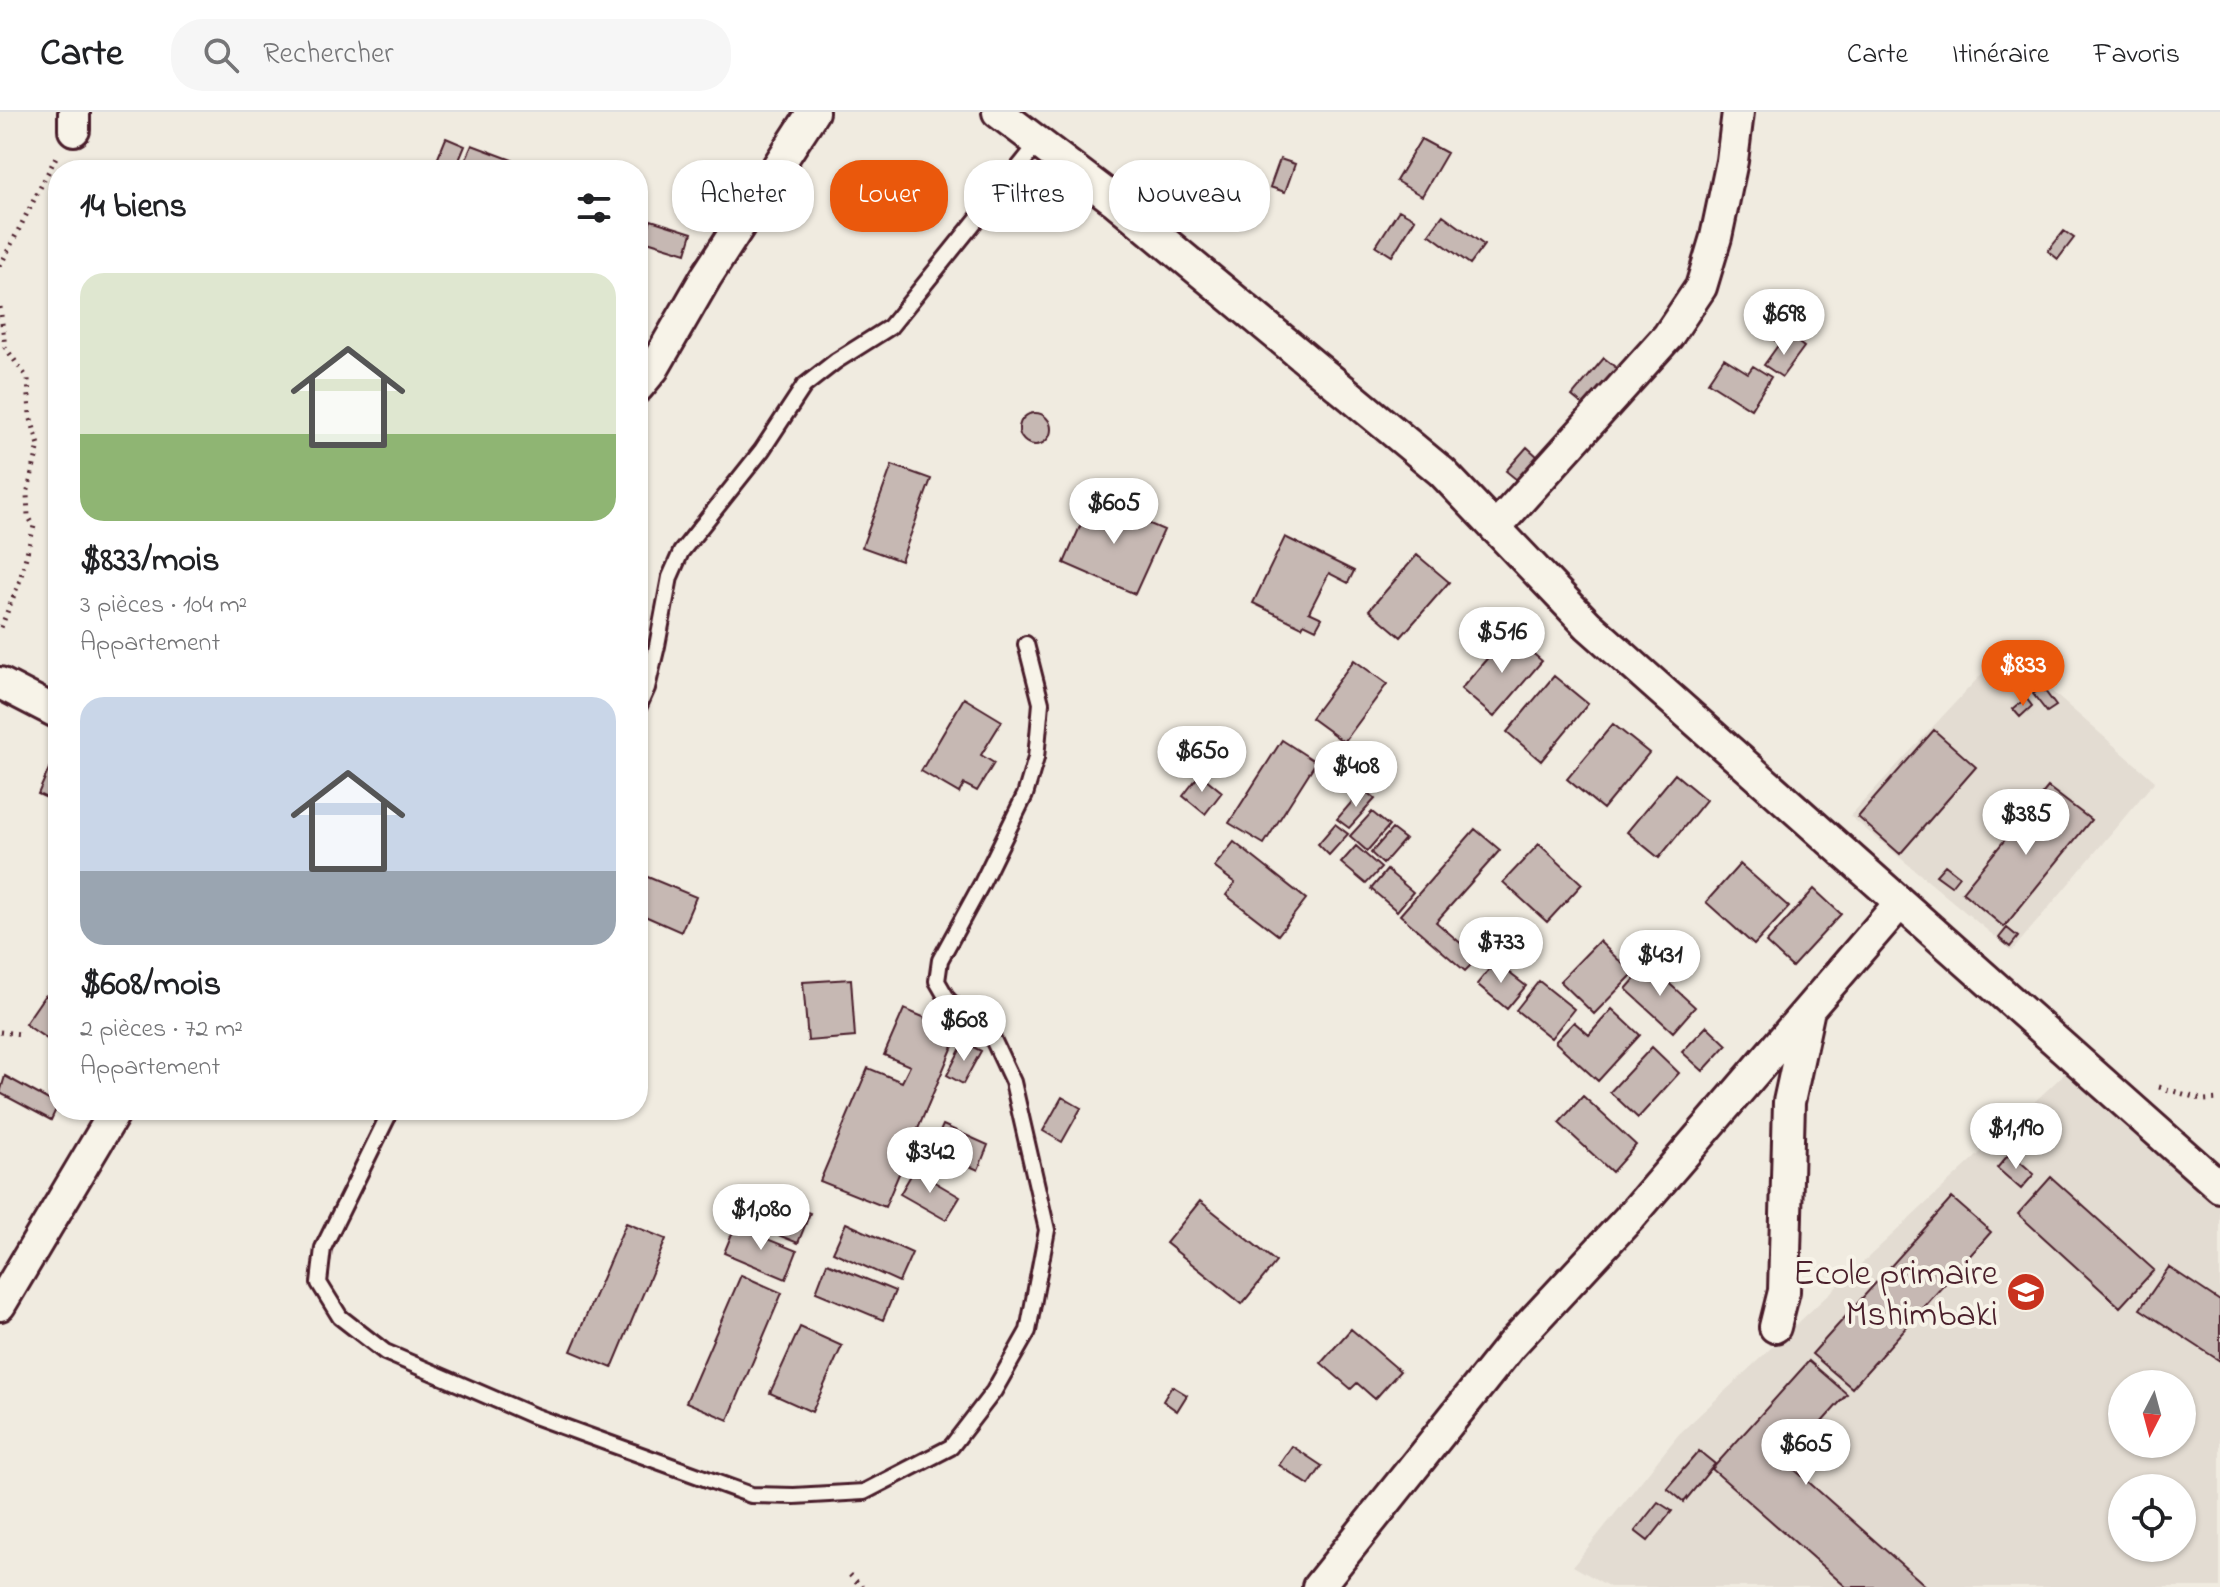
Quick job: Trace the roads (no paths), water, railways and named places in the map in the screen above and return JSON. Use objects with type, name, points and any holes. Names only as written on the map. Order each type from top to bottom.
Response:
[{"type":"street","points":[[648,375],[706,277],[813,112]]},
{"type":"street","points":[[998,112],[1114,200],[1442,472],[1588,625],[2220,1187]]},
{"type":"street","points":[[1495,528],[1658,348],[1701,287],[1716,237],[1732,161],[1738,112]]},
{"type":"street","points":[[0,683],[48,708]]},
{"type":"street","points":[[1318,1587],[1511,1345],[1632,1215],[1900,903]]},
{"type":"street","points":[[1775,1327],[1784,1291],[1789,1102],[1809,1008]]},
{"type":"street","points":[[0,1305],[110,1120]]},
{"type":"lane","points":[[648,684],[670,577],[681,552],[762,450],[804,386],[836,361],[890,327],[1039,142]]},
{"type":"lane","points":[[386,1120],[323,1248],[319,1283],[340,1317],[385,1352],[534,1416],[751,1495],[864,1492],[951,1447],[994,1391],[1028,1331],[1047,1230],[1013,1082],[992,1037],[948,1000],[937,981],[940,960],[1025,795],[1036,758],[1041,703],[1026,644]]},
{"type":"place","name":"Ecole primaire Mshimbaki","points":[[2026,1292]]}]
